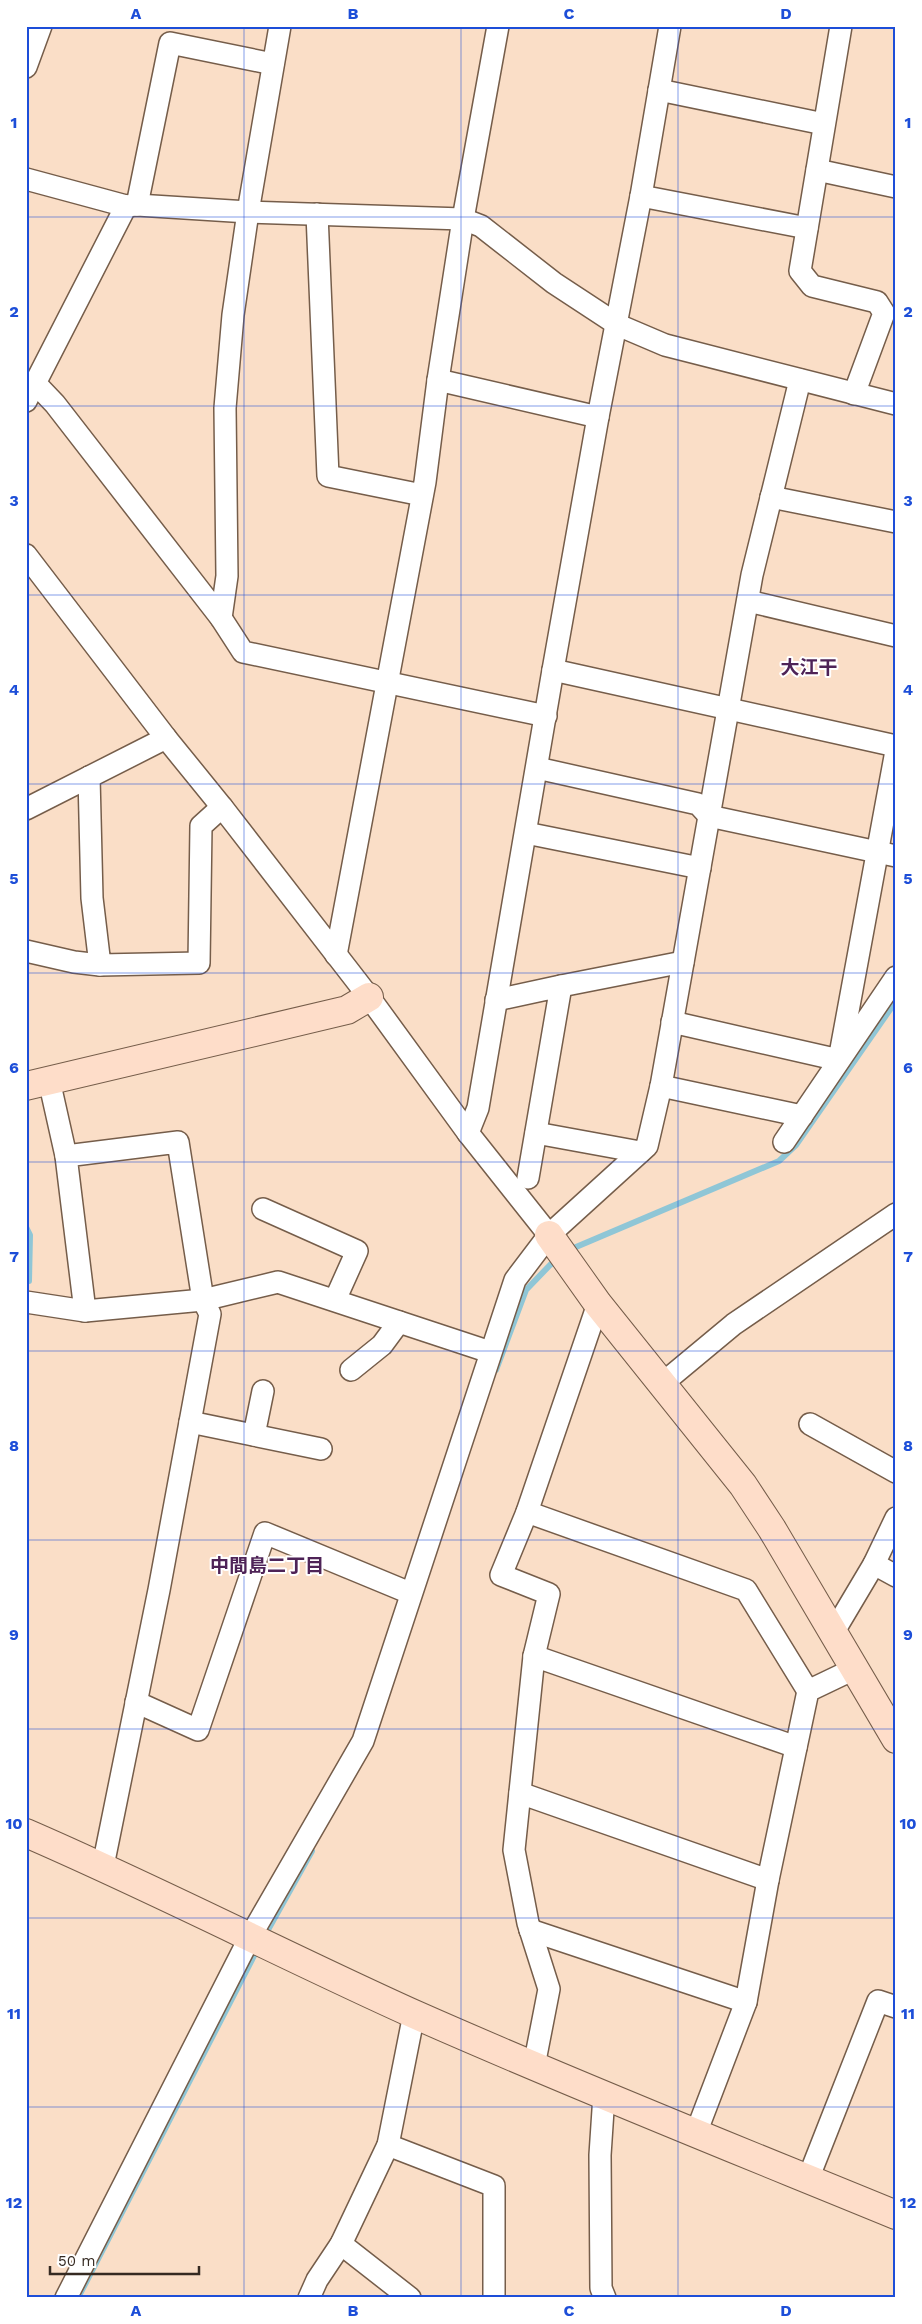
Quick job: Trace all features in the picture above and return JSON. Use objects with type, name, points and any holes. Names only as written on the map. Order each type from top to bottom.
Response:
[{"type":"street","points":[[26,67],[41,26]]},
{"type":"street","points":[[221,618],[227,576],[225,408],[233,315],[248,212],[280,26]]},
{"type":"street","points":[[336,955],[422,495],[463,219],[498,26]]},
{"type":"street","points":[[468,1133],[478,1108],[553,670],[598,417],[618,325],[670,26]]},
{"type":"street","points":[[841,26],[800,271],[812,286],[878,302],[884,313],[854,394]]},
{"type":"street","points":[[273,64],[172,35],[132,206],[30,392],[55,404],[221,618],[242,652],[546,716]]},
{"type":"street","points":[[660,90],[824,124]]},
{"type":"street","points":[[817,170],[896,186]]},
{"type":"street","points":[[26,179],[132,206],[463,219],[482,226],[554,283],[618,325],[665,345],[896,404]]},
{"type":"street","points":[[641,196],[807,228]]},
{"type":"street","points":[[317,214],[328,476],[422,495]]},
{"type":"street","points":[[438,380],[598,417]]},
{"type":"street","points":[[66,2298],[363,1741],[410,1593],[515,1280],[549,1234],[647,1146],[661,1086],[748,601],[800,380]]},
{"type":"street","points":[[771,497],[896,522]]},
{"type":"street","points":[[26,555],[166,738],[222,807],[369,997],[468,1133],[549,1234],[598,1304],[663,1383],[748,1493],[896,1739]]},
{"type":"street","points":[[748,601],[896,636]]},
{"type":"street","points":[[553,670],[896,746]]},
{"type":"street","points":[[26,808],[166,738]]},
{"type":"street","points":[[839,1060],[886,854],[896,751]]},
{"type":"street","points":[[537,768],[698,804],[709,816],[886,854]]},
{"type":"street","points":[[89,777],[92,898],[100,965]]},
{"type":"street","points":[[26,950],[74,962],[100,965],[199,963],[201,826],[222,807]]},
{"type":"street","points":[[526,833],[700,868]]},
{"type":"street","points":[[496,1000],[683,962]]},
{"type":"street","points":[[784,1142],[896,977]]},
{"type":"street","points":[[528,1178],[561,986]]},
{"type":"street","points":[[85,1311],[66,1156],[38,1083],[347,1010],[369,997]]},
{"type":"street","points":[[672,1022],[839,1060]]},
{"type":"street","points":[[661,1086],[802,1116]]},
{"type":"street","points":[[536,1133],[640,1152]]},
{"type":"street","points":[[66,1156],[178,1142],[203,1300],[210,1314],[103,1866]]},
{"type":"street","points":[[263,1209],[357,1251],[335,1300]]},
{"type":"street","points":[[663,1383],[734,1324],[896,1214]]},
{"type":"street","points":[[26,1302],[85,1311],[203,1300],[278,1282],[490,1352]]},
{"type":"street","points":[[534,2066],[549,1989],[530,1930],[514,1850],[534,1656],[549,1594],[501,1575],[527,1512],[598,1304]]},
{"type":"street","points":[[351,1370],[382,1345],[399,1322]]},
{"type":"street","points":[[254,1435],[263,1391]]},
{"type":"street","points":[[190,1422],[320,1449]]},
{"type":"street","points":[[810,1424],[896,1472]]},
{"type":"street","points":[[527,1512],[746,1590],[808,1691],[768,1880],[746,2002],[696,2133]]},
{"type":"street","points":[[833,1633],[874,1564],[896,1518]]},
{"type":"street","points":[[136,1702],[198,1730],[265,1534],[410,1593]]},
{"type":"street","points":[[874,1564],[896,1576]]},
{"type":"street","points":[[534,1656],[796,1747]]},
{"type":"street","points":[[808,1691],[854,1670]]},
{"type":"street","points":[[520,1793],[768,1880]]},
{"type":"street","points":[[26,1833],[103,1866],[414,2014],[534,2066],[896,2214]]},
{"type":"street","points":[[530,1930],[746,2002]]},
{"type":"street","points":[[808,2178],[878,2001],[896,2007]]},
{"type":"street","points":[[310,2298],[317,2280],[341,2244],[388,2145],[414,2014]]},
{"type":"street","points":[[604,2095],[600,2164],[601,2288],[605,2298]]},
{"type":"street","points":[[388,2145],[494,2186],[494,2298]]},
{"type":"street","points":[[341,2244],[410,2298]]},
{"type":"waterway","points":[[568,1252],[779,1161],[796,1145],[896,1001]]},
{"type":"waterway","points":[[26,1227],[30,1235],[29,1281]]},
{"type":"waterway","points":[[496,1370],[526,1290],[558,1259]]},
{"type":"waterway","points":[[264,1937],[312,1851]]},
{"type":"waterway","points":[[80,2294],[258,1948]]},
{"type":"district","name":"大江干","points":[[809,667]]},
{"type":"district","name":"中間島二丁目","points":[[267,1565]]}]
